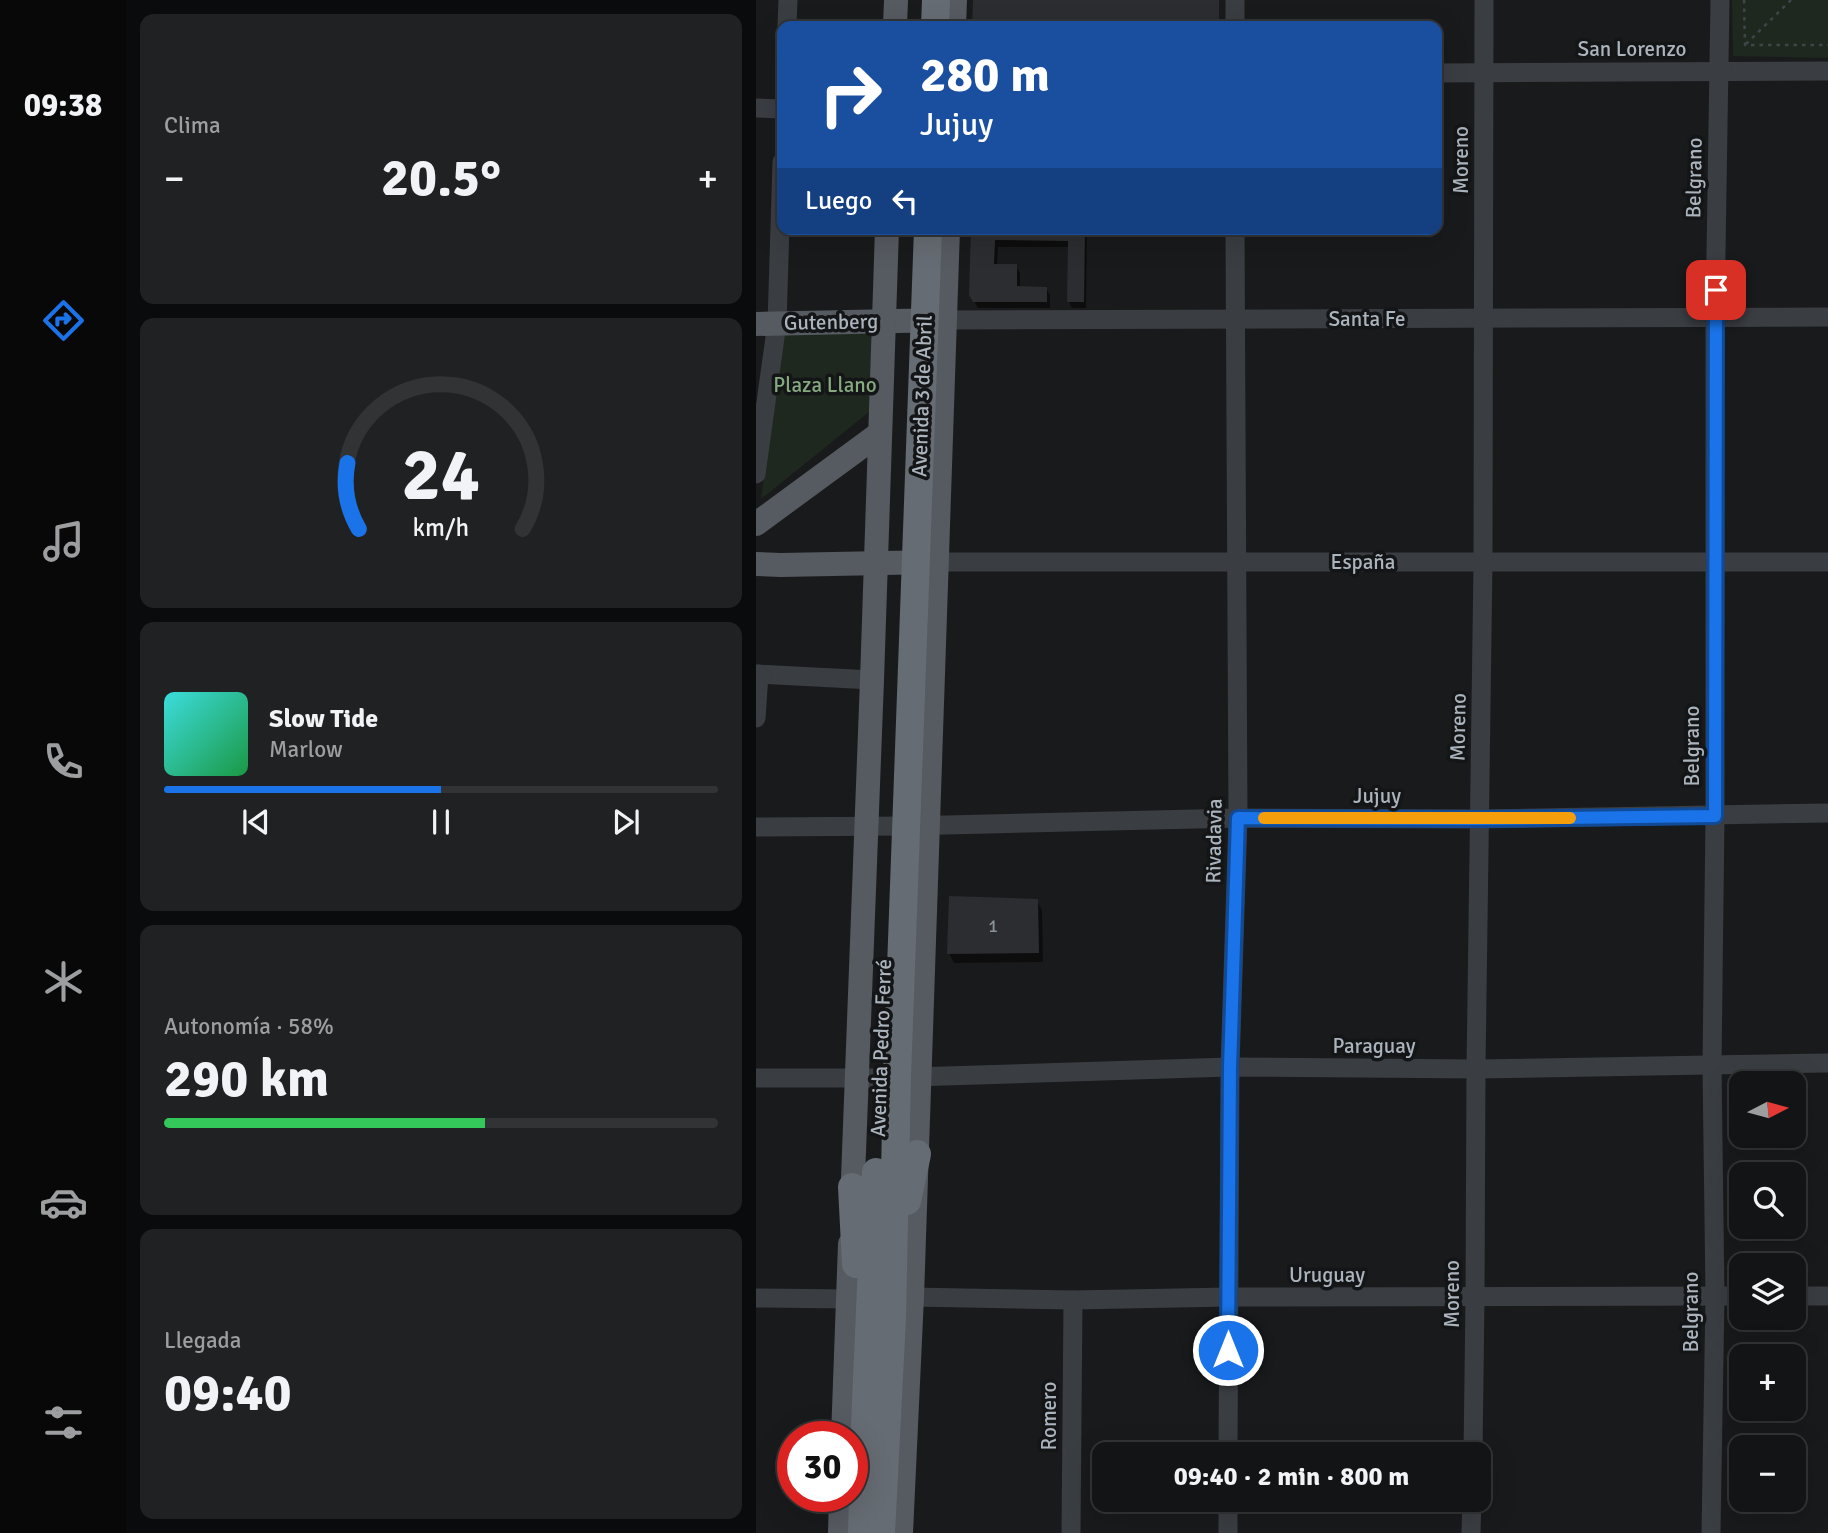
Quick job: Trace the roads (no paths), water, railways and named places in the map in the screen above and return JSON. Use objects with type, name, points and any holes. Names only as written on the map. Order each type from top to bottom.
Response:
[{"type":"highway","points":[[917,21],[918,0]]},
{"type":"highway","points":[[934,21],[936,0]]},
{"type":"highway","name":"Avenida 3 de Abril","points":[[907,562],[915,321],[909,235]]},
{"type":"highway","name":"Avenida 3 de Abril","points":[[915,321],[927,235]]},
{"type":"highway","name":"Avenida Pedro Ferré","points":[[881,1533],[892,1318],[888,1077],[907,562]]},
{"type":"highway","name":"Avenida Pedro Ferré","points":[[855,1421],[888,1077]]},
{"type":"highway","points":[[892,1318],[908,1193],[917,1154]]},
{"type":"highway","points":[[852,1187],[854,1421]]},
{"type":"highway","name":"Avenida Pedro Ferré","points":[[860,1512],[862,1533]]},
{"type":"main road","points":[[895,21],[896,0]]},
{"type":"main road","points":[[954,21],[955,0]]},
{"type":"main road","name":"Avenida 3 de Abril","points":[[889,235],[915,321],[941,438],[907,562]]},
{"type":"main road","name":"Avenida 3 de Abril","points":[[907,562],[880,433],[915,321],[946,235]]},
{"type":"main road","name":"Gutenberg","points":[[766,324],[915,321]]},
{"type":"main road","points":[[756,524],[880,433]]},
{"type":"main road","points":[[835,466],[767,528],[762,539],[770,558],[768,564],[907,562]]},
{"type":"main road","name":"Avenida Pedro Ferré","points":[[896,826],[872,680],[907,562]]},
{"type":"main road","name":"Avenida Pedro Ferré","points":[[854,1421],[849,1299],[852,1187],[888,1077],[907,562]]},
{"type":"main road","name":"Avenida Pedro Ferré","points":[[888,1077],[917,1154],[901,1533]]},
{"type":"main road","points":[[840,1533],[841,1512]]},
{"type":"street","points":[[787,21],[788,0]]},
{"type":"street","points":[[1235,0],[1235,21]]},
{"type":"street","name":"Moreno","points":[[1473,1442],[1483,562],[1483,0]]},
{"type":"street","name":"Belgrano","points":[[1711,1533],[1715,1296],[1712,1066],[1715,318],[1720,0]]},
{"type":"street","name":"San Lorenzo","points":[[1442,73],[1828,71]]},
{"type":"street","points":[[756,108],[777,109]]},
{"type":"street","points":[[756,473],[777,213]]},
{"type":"street","name":"Rivadavia","points":[[1228,1442],[1230,1068],[1238,818],[1235,235]]},
{"type":"street","name":"Santa Fe","points":[[915,321],[1828,317]]},
{"type":"street","name":"España","points":[[907,562],[1828,562]]},
{"type":"street","points":[[756,718],[757,674],[872,680]]},
{"type":"street","name":"Jujuy","points":[[756,827],[1238,818],[1479,819],[1828,813]]},
{"type":"street","name":"Paraguay","points":[[756,1077],[888,1077],[1230,1068],[1476,1069],[1828,1063]]},
{"type":"street","name":"Uruguay","points":[[912,1297],[1073,1300],[1729,1296]]},
{"type":"street","points":[[1806,1296],[1828,1296]]},
{"type":"street","points":[[756,1298],[849,1299]]},
{"type":"street","name":"Romero","points":[[1071,1533],[1073,1300]]},
{"type":"street","points":[[1228,1512],[1228,1533]]},
{"type":"street","points":[[1471,1533],[1472,1512]]},
{"type":"park label","name":"Plaza Llano","points":[[825,385]]}]
